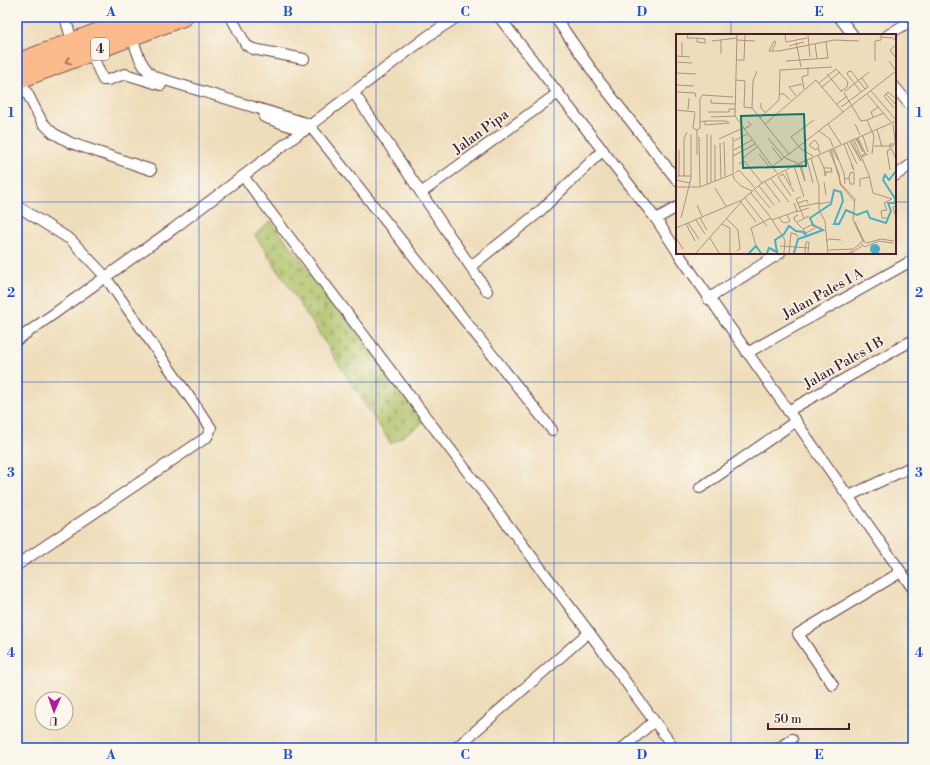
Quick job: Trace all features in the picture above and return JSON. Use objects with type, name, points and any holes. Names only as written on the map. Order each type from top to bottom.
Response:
[{"type":"highway","name":"4","points":[[18,74],[104,23],[138,17]]},
{"type":"highway","name":"4","points":[[18,74],[91,52],[183,17]]},
{"type":"street","points":[[65,17],[72,41]]},
{"type":"street","points":[[231,17],[246,45],[253,49],[304,59]]},
{"type":"street","points":[[17,340],[204,206],[428,36],[457,17]]},
{"type":"street","points":[[499,17],[656,219],[676,249]]},
{"type":"street","points":[[555,17],[600,82],[676,179]]},
{"type":"street","points":[[839,17],[852,34]]},
{"type":"street","points":[[890,34],[904,25]]},
{"type":"street","points":[[132,37],[143,66],[147,72],[155,77],[306,123],[307,128],[552,430]]},
{"type":"street","points":[[91,52],[103,80],[108,80],[122,74],[128,75],[307,128]]},
{"type":"street","points":[[18,74],[42,122],[53,133],[71,142],[152,170]]},
{"type":"street","points":[[896,88],[909,104],[913,106]]},
{"type":"street","points":[[354,93],[488,291]]},
{"type":"street","name":"Jalan Pipa","points":[[421,193],[558,93]]},
{"type":"street","points":[[471,266],[538,213],[603,150]]},
{"type":"street","points":[[896,175],[913,163]]},
{"type":"street","points":[[243,176],[589,632],[653,722],[674,748]]},
{"type":"street","points":[[17,206],[71,240],[105,277],[210,425],[211,431],[207,437],[17,565]]},
{"type":"street","points":[[656,219],[676,208]]},
{"type":"street","points":[[679,254],[708,299],[796,421],[913,589]]},
{"type":"street","points":[[708,299],[778,254]]},
{"type":"street","name":"Jalan Pales I A","points":[[747,353],[913,260]]},
{"type":"street","name":"Jalan Pales I B","points":[[788,411],[913,340]]},
{"type":"street","points":[[700,488],[796,421]]},
{"type":"street","points":[[849,496],[913,466]]},
{"type":"street","points":[[834,685],[798,634],[901,572]]},
{"type":"street","points":[[456,748],[589,632]]},
{"type":"street","points":[[624,748],[653,722]]},
{"type":"street","points":[[778,748],[792,739]]},
{"type":"green space","points":[[271,221],[426,421],[391,444],[255,235]]}]
